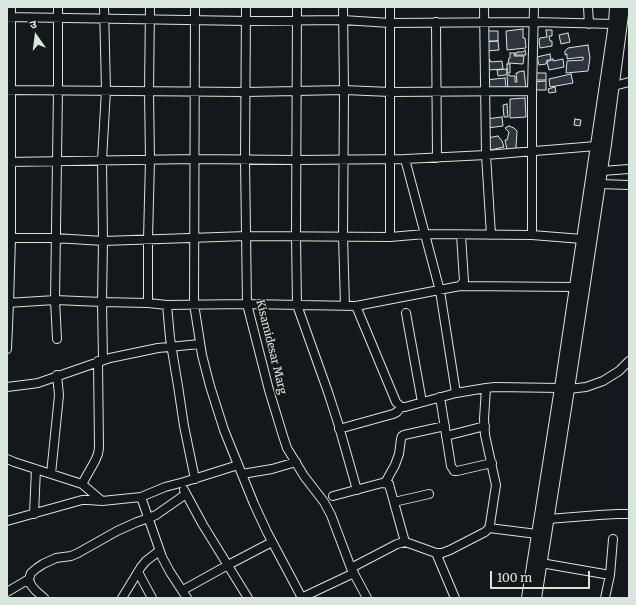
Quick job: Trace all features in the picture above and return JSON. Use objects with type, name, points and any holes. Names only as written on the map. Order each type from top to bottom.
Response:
[{"type":"main road","points":[[536,598],[548,519],[575,287],[614,24],[615,7]]},
{"type":"main road","points":[[527,598],[537,534],[600,184],[624,7]]},
{"type":"street","points":[[7,349],[9,238],[9,17],[11,7]]},
{"type":"street","points":[[57,339],[55,300],[55,238],[58,7]]},
{"type":"street","points":[[82,484],[95,461],[100,448],[103,240],[102,160],[106,90],[104,7]]},
{"type":"street","points":[[148,303],[150,7]]},
{"type":"street","points":[[196,7],[194,304],[200,344],[212,392],[224,430],[238,465],[272,542],[302,598],[397,544],[405,542],[436,553],[442,553],[485,532],[489,528],[496,484],[484,426],[486,388]]},
{"type":"street","name":"Kisamidesar Marg","points":[[246,7],[245,160],[247,304],[269,390],[283,436],[296,462],[312,487],[324,502],[331,515],[352,570],[367,598]]},
{"type":"street","points":[[296,7],[297,305],[329,397],[357,490]]},
{"type":"street","points":[[343,7],[343,236],[345,306]]},
{"type":"street","points":[[390,7],[390,237]]},
{"type":"street","points":[[484,7],[484,92],[491,235]]},
{"type":"street","points":[[532,235],[532,91],[534,7]]},
{"type":"street","points":[[588,7],[589,24]]},
{"type":"street","points":[[9,17],[246,21],[343,20],[390,23],[534,22],[614,24]]},
{"type":"street","points":[[436,22],[437,158]]},
{"type":"street","points":[[614,86],[629,82]]},
{"type":"street","points":[[9,90],[246,92],[296,90],[390,92],[532,91]]},
{"type":"street","points":[[9,162],[102,160],[405,159],[486,155],[596,146]]},
{"type":"street","points":[[405,159],[440,291],[456,393]]},
{"type":"street","points":[[602,171],[629,169]]},
{"type":"street","points":[[600,184],[629,185]]},
{"type":"street","points":[[9,238],[148,240],[247,236],[390,237],[425,234],[532,235],[582,239]]},
{"type":"street","points":[[460,235],[464,281],[460,286]]},
{"type":"street","points":[[8,303],[55,300],[167,305],[247,304],[356,306],[460,286],[575,287]]},
{"type":"street","points":[[167,305],[184,426],[195,479]]},
{"type":"street","points":[[356,306],[396,402],[401,407],[406,407],[456,393],[495,387],[564,389],[586,387],[603,381],[618,371],[629,361]]},
{"type":"street","points":[[406,313],[422,402]]},
{"type":"street","points":[[7,387],[38,383],[101,360],[172,346],[200,344]]},
{"type":"street","points":[[52,474],[59,395],[57,375]]},
{"type":"street","points":[[440,397],[451,466],[454,471],[492,463]]},
{"type":"street","points":[[339,429],[393,414],[401,407]]},
{"type":"street","points":[[385,483],[399,454],[402,436],[445,426]]},
{"type":"street","points":[[446,436],[484,426]]},
{"type":"street","points":[[7,459],[82,484],[102,501]]},
{"type":"street","points":[[242,474],[272,469],[296,462]]},
{"type":"street","points":[[7,521],[82,500],[102,501],[141,497],[165,486],[195,479],[238,465]]},
{"type":"street","points":[[34,514],[36,469]]},
{"type":"street","points":[[180,483],[203,525],[248,598]]},
{"type":"street","points":[[333,496],[382,483],[388,484],[405,542]]},
{"type":"street","points":[[7,592],[29,579],[33,571],[43,564],[56,558],[75,554],[117,531],[149,518],[169,507],[186,494]]},
{"type":"street","points":[[394,502],[429,494]]},
{"type":"street","points":[[141,497],[159,550],[170,572],[187,598]]},
{"type":"street","points":[[548,519],[629,514]]},
{"type":"street","points":[[489,528],[537,534]]},
{"type":"street","points":[[604,598],[610,575],[613,540]]},
{"type":"street","points":[[183,590],[272,542]]},
{"type":"street","points":[[122,598],[146,561],[159,550]]},
{"type":"street","points":[[436,553],[455,598]]},
{"type":"street","points":[[541,563],[610,575]]},
{"type":"street","points":[[138,572],[152,598]]},
{"type":"street","points":[[29,579],[31,585],[44,598]]},
{"type":"building","points":[[523,29],[523,38],[525,38],[526,48],[507,50],[506,31]]},
{"type":"building","points":[[546,30],[552,30],[552,36],[549,36],[550,41],[552,41],[552,46],[540,48],[540,38],[547,37]]},
{"type":"building","points":[[486,31],[498,31],[498,41],[486,41]]},
{"type":"building","points":[[568,33],[570,42],[561,44],[559,35]]},
{"type":"building","points":[[498,41],[499,50],[486,51],[485,42]]},
{"type":"building","points":[[588,45],[590,58],[588,71],[566,73],[567,61],[583,60],[583,57],[567,59],[567,54],[565,55],[565,51],[568,48]]},
{"type":"building","points":[[525,50],[526,55],[515,55],[517,52],[523,52]]},
{"type":"building","points":[[510,53],[515,53],[514,56],[524,56],[523,64],[508,63]]},
{"type":"building","points":[[550,54],[551,60],[547,60],[546,64],[539,65],[537,57]]},
{"type":"building","points":[[553,59],[553,61],[563,59],[564,67],[549,70],[547,62]]},
{"type":"building","points":[[490,60],[491,62],[502,61],[503,69],[489,70],[488,61]]},
{"type":"building","points":[[507,64],[510,64],[510,73],[507,73]]},
{"type":"building","points":[[507,69],[507,74],[498,76],[497,70]]},
{"type":"building","points":[[524,71],[526,88],[508,90],[507,75],[515,76],[515,82],[517,82],[516,73]]},
{"type":"building","points":[[534,73],[546,73],[546,80],[534,80]]},
{"type":"building","points":[[571,74],[573,83],[550,87],[549,79]]},
{"type":"building","points":[[505,78],[506,88],[486,90],[485,80]]},
{"type":"building","points":[[546,81],[546,90],[534,90],[533,82]]},
{"type":"building","points":[[555,87],[556,92],[549,93],[548,89]]},
{"type":"building","points":[[525,98],[526,117],[510,118],[510,99]]},
{"type":"building","points":[[507,104],[508,117],[504,117],[503,105]]},
{"type":"building","points":[[502,117],[503,126],[487,128],[486,119]]},
{"type":"building","points":[[575,119],[581,120],[580,126],[574,125]]},
{"type":"building","points":[[509,126],[517,131],[516,148],[507,150],[505,140],[507,140],[509,132],[505,128]]},
{"type":"building","points":[[498,136],[504,147],[490,150],[487,138]]}]
